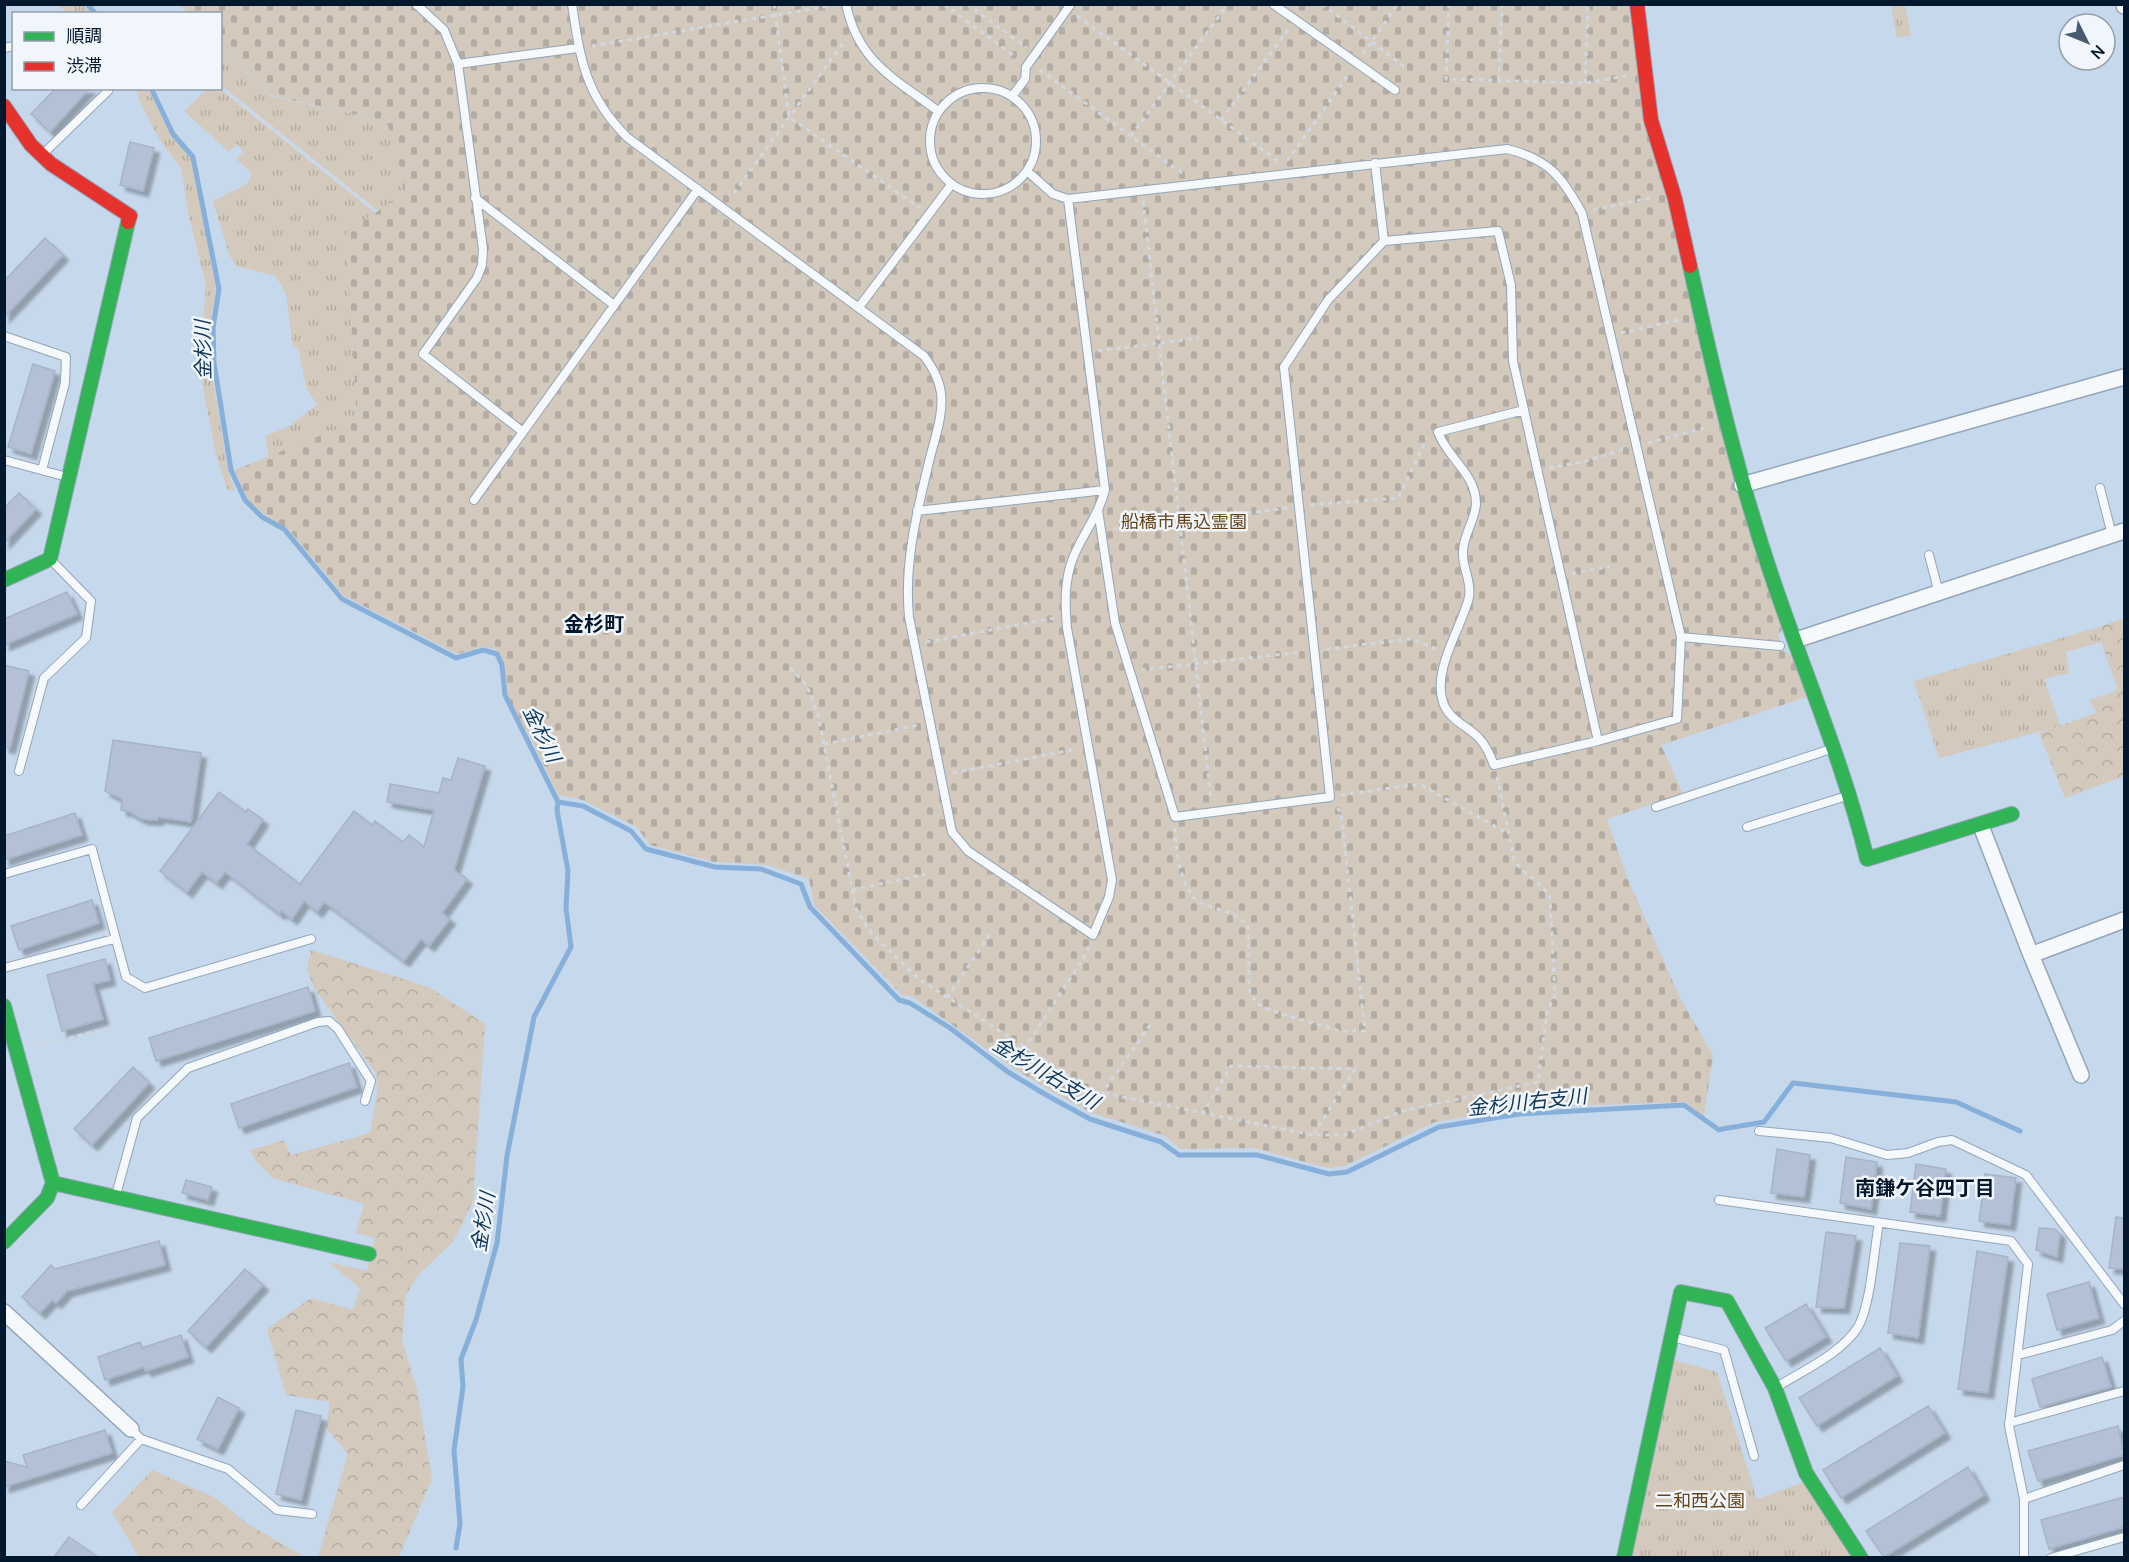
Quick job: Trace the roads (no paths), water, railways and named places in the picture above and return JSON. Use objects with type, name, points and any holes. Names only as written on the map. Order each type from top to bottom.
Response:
[{"type":"street","points":[[1637,4],[1644,80],[1651,120],[1675,200],[1725,424],[1742,485],[1851,795],[1867,859],[1981,826],[2012,814]]},
{"type":"street","points":[[4,106],[31,145],[42,155],[130,216],[50,559],[4,580]]},
{"type":"street","points":[[1742,485],[2124,377]]},
{"type":"street","points":[[1796,640],[2118,533]]},
{"type":"street","points":[[1981,826],[2081,1076]]},
{"type":"street","points":[[2031,955],[2124,920]]},
{"type":"street","points":[[4,1006],[53,1183],[46,1198],[4,1242]]},
{"type":"street","points":[[53,1183],[369,1254]]},
{"type":"street","points":[[1624,1557],[1681,1292],[1727,1301],[1775,1388],[1806,1473],[1862,1557]]},
{"type":"street","points":[[4,1312],[136,1434]]},
{"type":"lane","points":[[416,4],[444,30],[458,64],[483,249],[482,265],[477,278],[423,354],[523,432]]},
{"type":"lane","points":[[572,4],[578,48],[587,82],[600,107],[613,124],[628,138],[924,356],[936,372],[941,393],[941,410],[917,511],[906,588],[914,645],[952,832],[968,851],[1093,935],[1109,897],[1112,879],[1067,628],[1065,603],[1073,558],[1105,490],[1068,199]]},
{"type":"lane","points":[[846,4],[860,46],[879,67],[938,111]]},
{"type":"lane","points":[[1273,4],[1395,90]]},
{"type":"lane","points":[[1013,95],[1026,79],[1028,64],[1035,53],[1069,7]]},
{"type":"lane","points":[[458,64],[578,48]]},
{"type":"lane","points":[[980,87],[997,89],[1013,95],[1028,111],[1036,130],[1036,152],[1027,171],[1012,186],[992,194],[970,193],[951,185],[939,173],[932,159],[930,135],[938,111],[949,99],[964,90],[980,87]]},
{"type":"lane","points":[[42,155],[108,91]]},
{"type":"lane","points":[[1027,171],[1053,194],[1068,199],[1507,149],[1530,154],[1564,181],[1581,213],[1681,637],[1677,718],[1598,741],[1494,765],[1479,738],[1447,712],[1441,695],[1446,654],[1471,587],[1462,554],[1476,503],[1467,476],[1459,462],[1443,445],[1438,432],[1524,410]]},
{"type":"lane","points":[[1375,163],[1384,241]]},
{"type":"lane","points":[[859,307],[951,185]]},
{"type":"lane","points":[[474,500],[698,189]]},
{"type":"lane","points":[[475,198],[614,305]]},
{"type":"lane","points":[[1098,509],[1115,623],[1175,817],[1330,796],[1284,367],[1328,300],[1384,241],[1498,231],[1511,285],[1513,361],[1598,741]]},
{"type":"lane","points":[[5,337],[66,357],[65,383],[42,470]]},
{"type":"lane","points":[[4,460],[69,478]]},
{"type":"lane","points":[[2100,489],[2118,533]]},
{"type":"lane","points":[[917,511],[1105,490]]},
{"type":"lane","points":[[1929,555],[1939,593]]},
{"type":"lane","points":[[19,771],[44,678],[86,638],[91,601],[50,559]]},
{"type":"lane","points":[[1681,637],[1780,646]]},
{"type":"lane","points":[[1656,807],[1835,748]]},
{"type":"lane","points":[[1747,827],[1851,795]]},
{"type":"lane","points":[[4,874],[92,849],[114,939],[126,976],[145,988],[311,939]]},
{"type":"lane","points":[[4,968],[114,939]]},
{"type":"lane","points":[[116,1197],[137,1118],[188,1068],[318,1022],[329,1021],[338,1029],[372,1080],[364,1101]]},
{"type":"lane","points":[[1759,1131],[1831,1138],[1887,1155],[1908,1154],[1938,1142],[1952,1140],[2009,1165],[2026,1174],[2124,1304]]},
{"type":"lane","points":[[1719,1200],[2011,1241],[2028,1264],[2009,1423],[2024,1499],[2024,1557]]},
{"type":"lane","points":[[1775,1388],[1831,1352],[1857,1327],[1864,1311],[1879,1223]]},
{"type":"lane","points":[[2018,1355],[2112,1330],[2124,1321]]},
{"type":"lane","points":[[1671,1337],[1724,1350],[1754,1456]]},
{"type":"lane","points":[[2009,1423],[2124,1391]]},
{"type":"lane","points":[[81,1505],[136,1434],[228,1469],[278,1510],[312,1514]]},
{"type":"lane","points":[[2024,1499],[2124,1465]]},
{"type":"lane","points":[[2051,1557],[2124,1537]]},
{"type":"waterway","name":"金杉川","points":[[87,4],[94,12]]},
{"type":"waterway","name":"金杉川","points":[[152,90],[173,134],[193,157],[219,289],[213,328],[214,363],[231,470],[245,500],[262,517],[284,529],[342,599],[456,658],[483,650],[497,654],[502,665],[505,695],[558,802],[557,810],[568,871],[566,908],[571,947],[534,1017],[507,1156],[497,1243],[476,1320],[461,1359],[463,1387],[454,1450],[460,1524],[456,1548]]},
{"type":"waterway","name":"金杉川右支川","points":[[558,802],[583,806],[631,831],[646,849],[715,867],[761,869],[801,884],[810,907],[899,1000],[910,1003],[950,1028],[1008,1072],[1048,1096],[1090,1119],[1161,1142],[1179,1155],[1257,1155],[1329,1174],[1347,1172],[1439,1127],[1519,1114],[1684,1105],[1719,1130],[1764,1122],[1793,1083],[1956,1102],[2020,1131]]},
{"type":"district","name":"金杉町","points":[[594,624]]},
{"type":"district","name":"南鎌ケ谷四丁目","points":[[1925,1188]]},
{"type":"park label","name":"船橋市馬込霊園","points":[[1184,522]]},
{"type":"park label","name":"二和西公園","points":[[1700,1501]]}]
